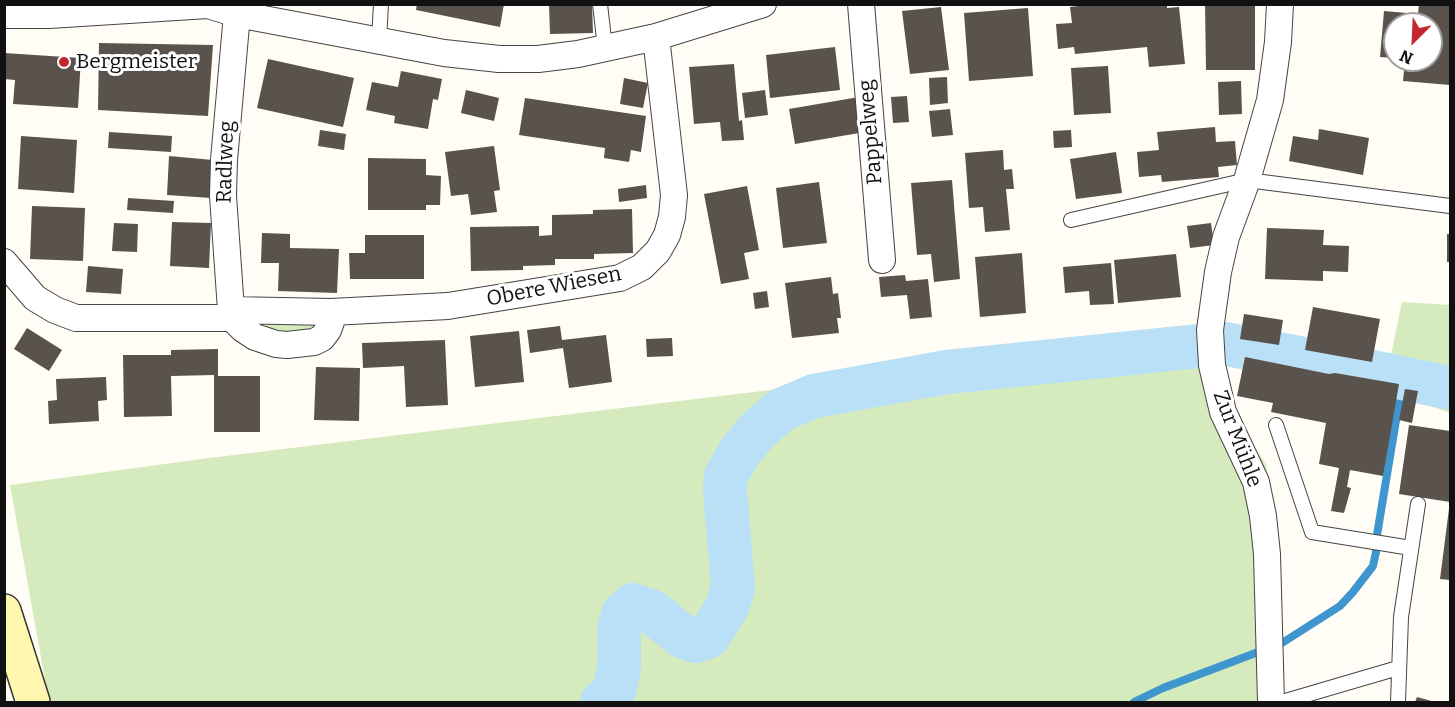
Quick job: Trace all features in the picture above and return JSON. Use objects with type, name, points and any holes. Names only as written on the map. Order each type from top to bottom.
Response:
[{"type":"main road","points":[[4,611],[33,702]]},
{"type":"street","points":[[4,15],[49,15],[208,5],[237,14],[444,53],[499,59],[538,59],[605,48],[656,36],[763,4]]},
{"type":"street","name":"Pappelweg","points":[[861,4],[882,260]]},
{"type":"street","name":"Zur Mühle","points":[[1271,702],[1272,668],[1263,516],[1256,482],[1227,423],[1216,387],[1212,365],[1211,319],[1226,237],[1247,180],[1270,100],[1278,42],[1280,4]]},
{"type":"street","name":"Radlweg","points":[[232,314],[223,196],[237,14]]},
{"type":"street","name":"Obere Wiesen","points":[[4,262],[35,298],[54,310],[76,318],[331,312],[448,306],[620,278],[642,267],[658,251],[667,235],[672,217],[674,195],[656,36]]},
{"type":"street","points":[[232,314],[238,324],[255,337],[276,345],[287,345],[314,342],[322,338],[328,330],[331,312]]},
{"type":"lane","points":[[379,39],[381,4]]},
{"type":"lane","points":[[600,4],[605,48]]},
{"type":"lane","points":[[1071,220],[1247,180],[1450,206]]},
{"type":"lane","points":[[1276,425],[1312,532],[1410,548]]},
{"type":"lane","points":[[1398,702],[1401,617],[1418,504]]},
{"type":"lane","points":[[1282,702],[1398,668]]},
{"type":"green space","points":[[1402,302],[1450,305],[1450,413],[1428,405],[1389,365]]},
{"type":"green space","points":[[270,321],[317,324],[316,332],[269,334],[265,325]]},
{"type":"green space","points":[[1199,338],[1226,403],[1267,466],[1259,702],[49,702],[10,485],[209,458]]},
{"type":"building","points":[[417,4],[504,4],[500,27],[416,10]]},
{"type":"building","points":[[549,4],[592,4],[593,33],[550,34]]},
{"type":"building","points":[[1095,4],[1167,4],[1167,8],[1179,7],[1185,64],[1149,67],[1147,47],[1075,54],[1074,47],[1058,49],[1056,24],[1072,23],[1070,7]]},
{"type":"building","points":[[1205,4],[1255,4],[1255,70],[1206,70]]},
{"type":"building","points":[[1419,4],[1450,4],[1450,85],[1403,81],[1404,72],[1443,72],[1443,12],[1418,12]]},
{"type":"building","points":[[941,7],[949,70],[910,74],[902,11]]},
{"type":"building","points":[[1028,8],[1033,76],[969,81],[964,13]]},
{"type":"building","points":[[1383,22],[1383,57],[1380,57]]},
{"type":"building","points":[[99,43],[213,45],[208,116],[98,110]]},
{"type":"building","points":[[835,47],[840,90],[770,98],[766,55]]},
{"type":"building","points":[[4,53],[81,58],[78,108],[13,104],[15,80],[4,79]]},
{"type":"building","points":[[268,59],[354,78],[343,127],[257,108]]},
{"type":"building","points":[[734,64],[739,121],[742,120],[744,140],[722,141],[720,122],[694,124],[689,67]]},
{"type":"building","points":[[1108,66],[1111,113],[1074,115],[1071,68]]},
{"type":"building","points":[[401,71],[442,79],[438,100],[433,99],[428,129],[394,123],[395,116],[366,110],[372,82],[398,87]]},
{"type":"building","points":[[947,77],[948,103],[930,105],[929,78]]},
{"type":"building","points":[[624,78],[648,83],[643,108],[620,104]]},
{"type":"building","points":[[1241,81],[1242,114],[1219,115],[1218,82]]},
{"type":"building","points":[[466,90],[499,98],[494,121],[461,113]]},
{"type":"building","points":[[765,90],[768,115],[745,118],[742,93]]},
{"type":"building","points":[[907,96],[909,122],[893,123],[891,97]]},
{"type":"building","points":[[859,97],[865,132],[795,144],[789,109]]},
{"type":"building","points":[[525,98],[646,116],[641,152],[631,150],[629,162],[604,158],[605,148],[519,135]]},
{"type":"building","points":[[950,109],[953,135],[932,137],[929,111]]},
{"type":"building","points":[[1215,127],[1216,142],[1235,141],[1237,165],[1218,167],[1219,177],[1162,182],[1161,175],[1139,177],[1137,152],[1159,150],[1157,132]]},
{"type":"building","points":[[1319,129],[1369,138],[1363,175],[1289,161],[1293,136],[1318,140]]},
{"type":"building","points":[[320,130],[346,134],[344,150],[318,146]]},
{"type":"building","points":[[1071,130],[1072,147],[1054,148],[1053,131]]},
{"type":"building","points":[[109,132],[172,136],[171,152],[108,148]]},
{"type":"building","points":[[21,136],[77,140],[74,193],[18,189]]},
{"type":"building","points":[[494,146],[500,190],[494,191],[497,212],[471,215],[468,194],[451,196],[445,152]]},
{"type":"building","points":[[1003,150],[1004,170],[1012,169],[1014,189],[1006,189],[1010,230],[985,232],[983,207],[969,208],[965,153]]},
{"type":"building","points":[[1116,152],[1122,193],[1076,199],[1070,159]]},
{"type":"building","points":[[169,156],[213,160],[211,198],[167,195]]},
{"type":"building","points":[[368,158],[426,159],[426,175],[441,176],[440,205],[426,205],[426,210],[368,210]]},
{"type":"building","points":[[952,180],[960,279],[934,282],[931,254],[917,255],[911,183]]},
{"type":"building","points":[[819,182],[827,243],[783,248],[776,188]]},
{"type":"building","points":[[646,185],[647,198],[619,202],[618,189]]},
{"type":"building","points":[[747,186],[759,250],[744,253],[749,279],[721,284],[704,194]]},
{"type":"building","points":[[128,198],[174,201],[173,213],[127,210]]},
{"type":"building","points":[[32,206],[85,208],[83,261],[30,259]]},
{"type":"building","points":[[632,209],[633,253],[594,254],[594,259],[555,259],[555,265],[523,266],[523,270],[471,271],[470,227],[539,226],[539,236],[552,235],[552,215],[593,214],[593,210]]},
{"type":"building","points":[[172,222],[211,223],[209,268],[170,266]]},
{"type":"building","points":[[114,223],[138,224],[137,252],[112,251]]},
{"type":"building","points":[[1211,223],[1214,245],[1190,248],[1187,226]]},
{"type":"building","points":[[1267,228],[1324,230],[1323,245],[1349,246],[1348,272],[1323,271],[1323,281],[1265,279]]},
{"type":"building","points":[[262,233],[290,234],[290,248],[339,249],[337,293],[278,291],[279,263],[261,263]]},
{"type":"building","points":[[1447,234],[1450,234],[1450,262],[1447,262]]},
{"type":"building","points":[[365,235],[424,235],[424,279],[350,279],[349,253],[365,253]]},
{"type":"building","points":[[1022,253],[1026,313],[980,317],[975,257]]},
{"type":"building","points":[[1176,254],[1181,297],[1118,303],[1114,260]]},
{"type":"building","points":[[1111,263],[1114,304],[1090,305],[1089,291],[1065,293],[1063,267]]},
{"type":"building","points":[[88,266],[123,269],[121,294],[86,292]]},
{"type":"building","points":[[905,275],[906,281],[928,279],[932,317],[910,319],[907,295],[881,297],[879,277]]},
{"type":"building","points":[[831,277],[833,294],[838,293],[841,318],[837,318],[839,333],[792,338],[785,283]]},
{"type":"building","points":[[767,291],[769,307],[755,309],[753,293]]},
{"type":"building","points":[[1313,307],[1380,319],[1372,362],[1305,350]]},
{"type":"building","points":[[1244,314],[1283,320],[1279,345],[1240,339]]},
{"type":"building","points":[[560,326],[562,340],[606,335],[612,382],[569,388],[563,348],[530,353],[527,330]]},
{"type":"building","points":[[27,328],[62,350],[49,371],[14,349]]},
{"type":"building","points":[[519,331],[524,382],[475,387],[470,336]]},
{"type":"building","points":[[672,338],[673,356],[647,357],[646,339]]},
{"type":"building","points":[[445,340],[448,405],[406,407],[404,366],[363,368],[362,343]]},
{"type":"building","points":[[218,349],[218,376],[260,376],[260,432],[214,432],[214,375],[171,376],[172,416],[124,417],[123,355],[171,355],[171,350]]},
{"type":"building","points":[[1245,357],[1329,374],[1335,373],[1399,384],[1383,476],[1350,470],[1347,487],[1351,488],[1344,513],[1331,511],[1339,468],[1319,464],[1326,423],[1271,412],[1273,403],[1237,396]]},
{"type":"building","points":[[316,367],[360,368],[359,421],[314,420]]},
{"type":"building","points":[[106,377],[107,400],[98,401],[99,421],[49,424],[48,401],[57,400],[56,379]]},
{"type":"building","points":[[1405,389],[1418,391],[1412,423],[1399,420]]},
{"type":"building","points":[[1409,425],[1450,431],[1450,502],[1399,494]]},
{"type":"building","points":[[1450,509],[1450,580],[1440,579]]},
{"type":"building","points":[[1417,697],[1435,702],[1415,702]]},
{"type":"waterway","points":[[602,702],[614,692],[619,668],[619,628],[623,614],[633,605],[651,611],[682,636],[695,641],[708,637],[727,607],[733,588],[725,490],[726,476],[739,453],[756,432],[781,410],[814,396],[947,372],[1199,346],[1226,344],[1331,364]]},
{"type":"waterway","points":[[1339,365],[1450,388]]},
{"type":"waterway","points":[[1134,702],[1163,688],[1282,643],[1340,606],[1353,592],[1373,566],[1403,378]]},
{"type":"place","name":"Bergmeister","points":[[64,62]]}]
